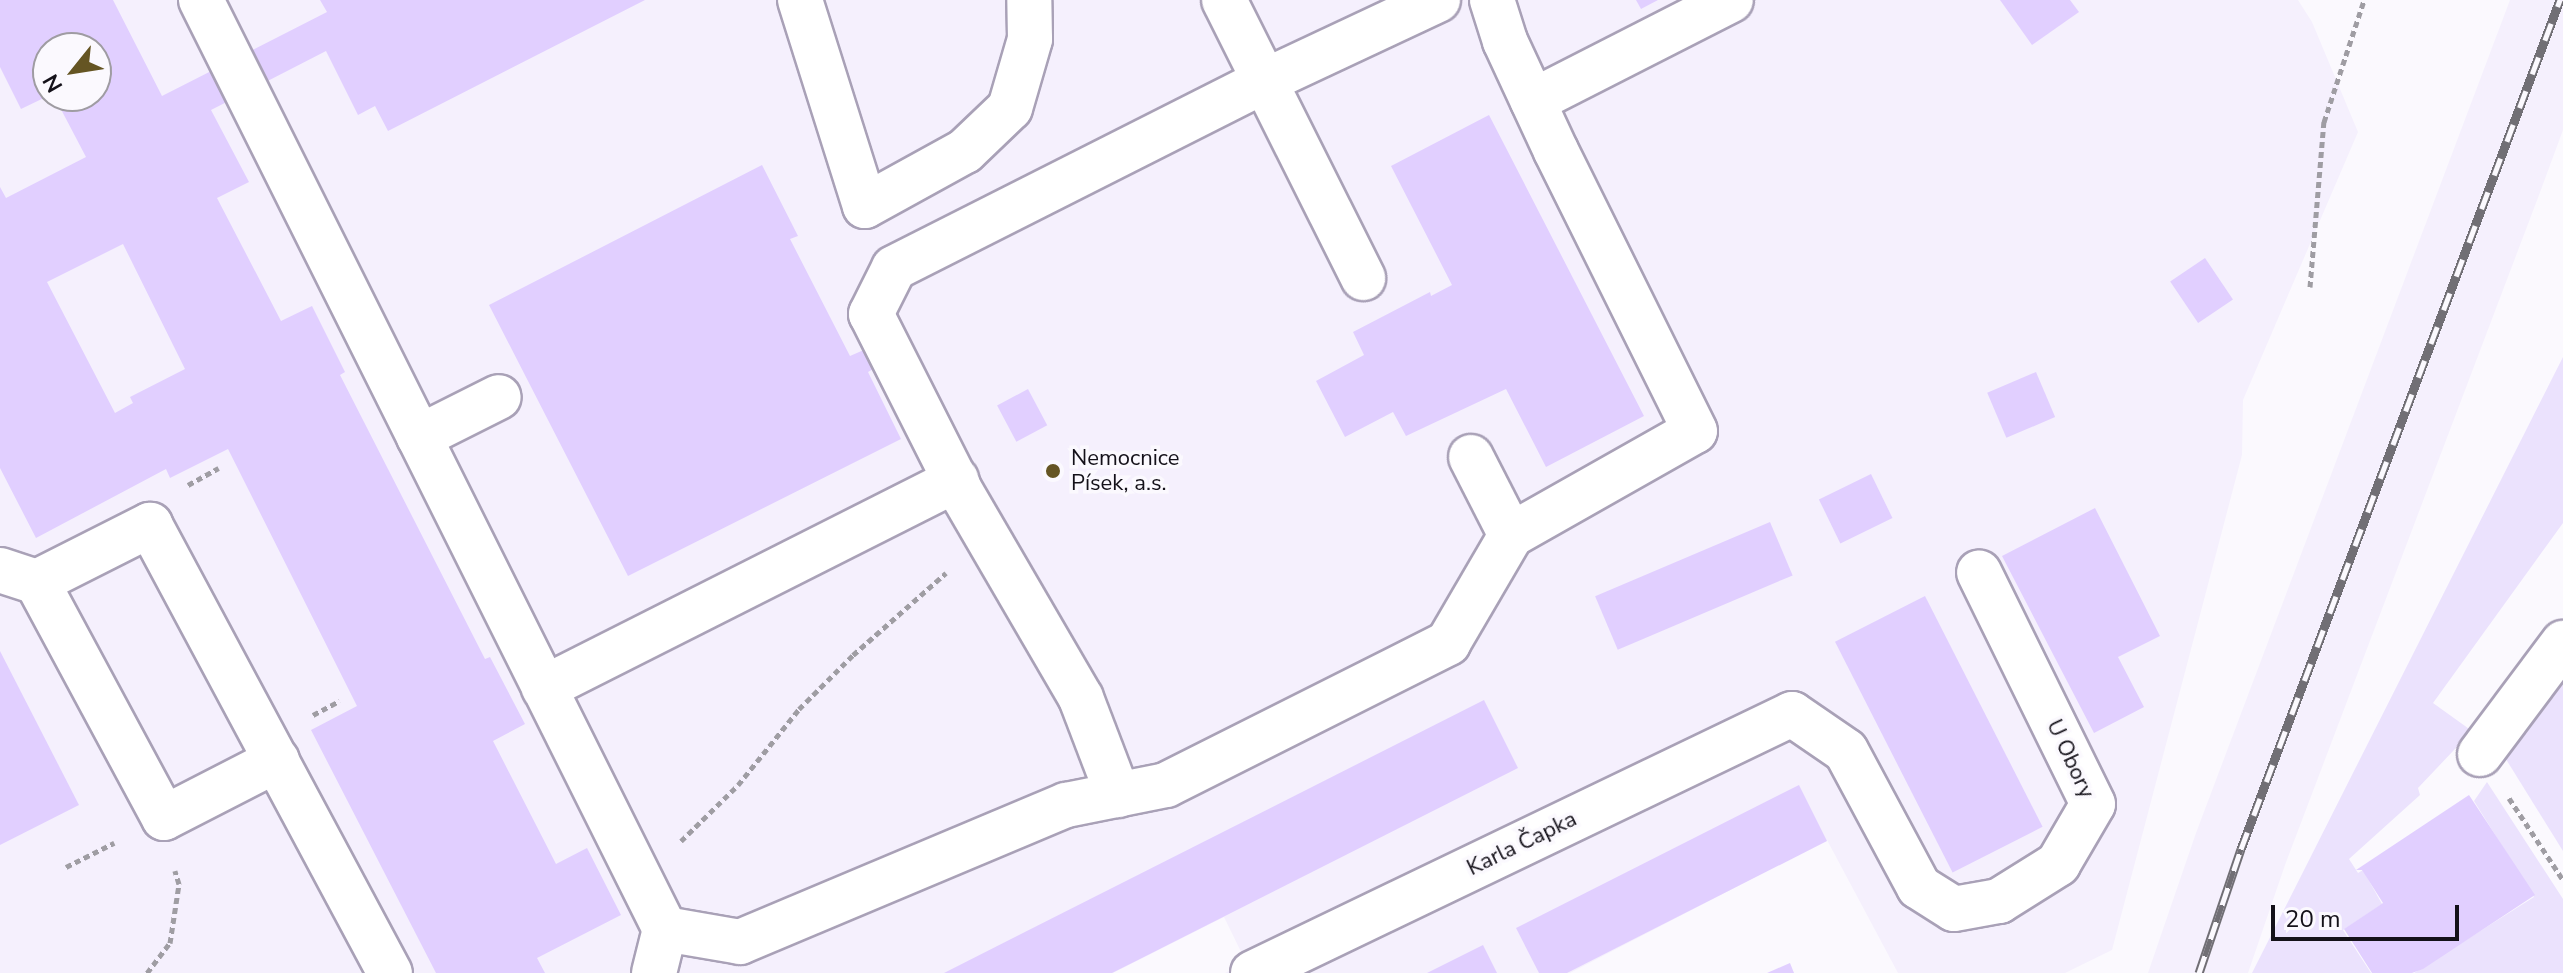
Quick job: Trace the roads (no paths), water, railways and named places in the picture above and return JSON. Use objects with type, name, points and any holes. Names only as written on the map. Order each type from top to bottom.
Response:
[{"type":"street","points":[[201,0],[665,929],[654,973]]},
{"type":"street","points":[[800,0],[865,206],[894,268]]},
{"type":"street","points":[[865,206],[965,151],[1010,108],[1030,39],[1029,0]]},
{"type":"street","points":[[1224,0],[1363,278]]},
{"type":"street","points":[[1118,795],[1081,698],[956,480],[871,314],[894,268],[1265,81],[1438,0]]},
{"type":"street","points":[[665,929],[740,942],[1066,805],[1166,785],[1448,643],[1511,535],[1695,431],[1533,101],[1505,41],[1492,0]]},
{"type":"street","points":[[1533,101],[1731,0]]},
{"type":"street","points":[[419,437],[499,397]]},
{"type":"street","points":[[1471,457],[1511,535]]},
{"type":"street","points":[[544,688],[956,480]]},
{"type":"street","points":[[277,760],[164,818],[10,572],[150,525],[277,760],[390,973]]},
{"type":"street","name":"U Obory","points":[[1792,714],[1846,751],[1919,887],[1954,909],[1999,901],[2058,864],[2093,804],[1979,572]]},
{"type":"street","points":[[2480,754],[2563,643]]},
{"type":"street","name":"Karla Čapka","points":[[1253,973],[1792,714]]},
{"type":"railway","points":[[2199,973],[2241,849],[2560,0]]},
{"type":"place","name":"Nemocnice Písek, a.s.","points":[[1053,471]]}]
